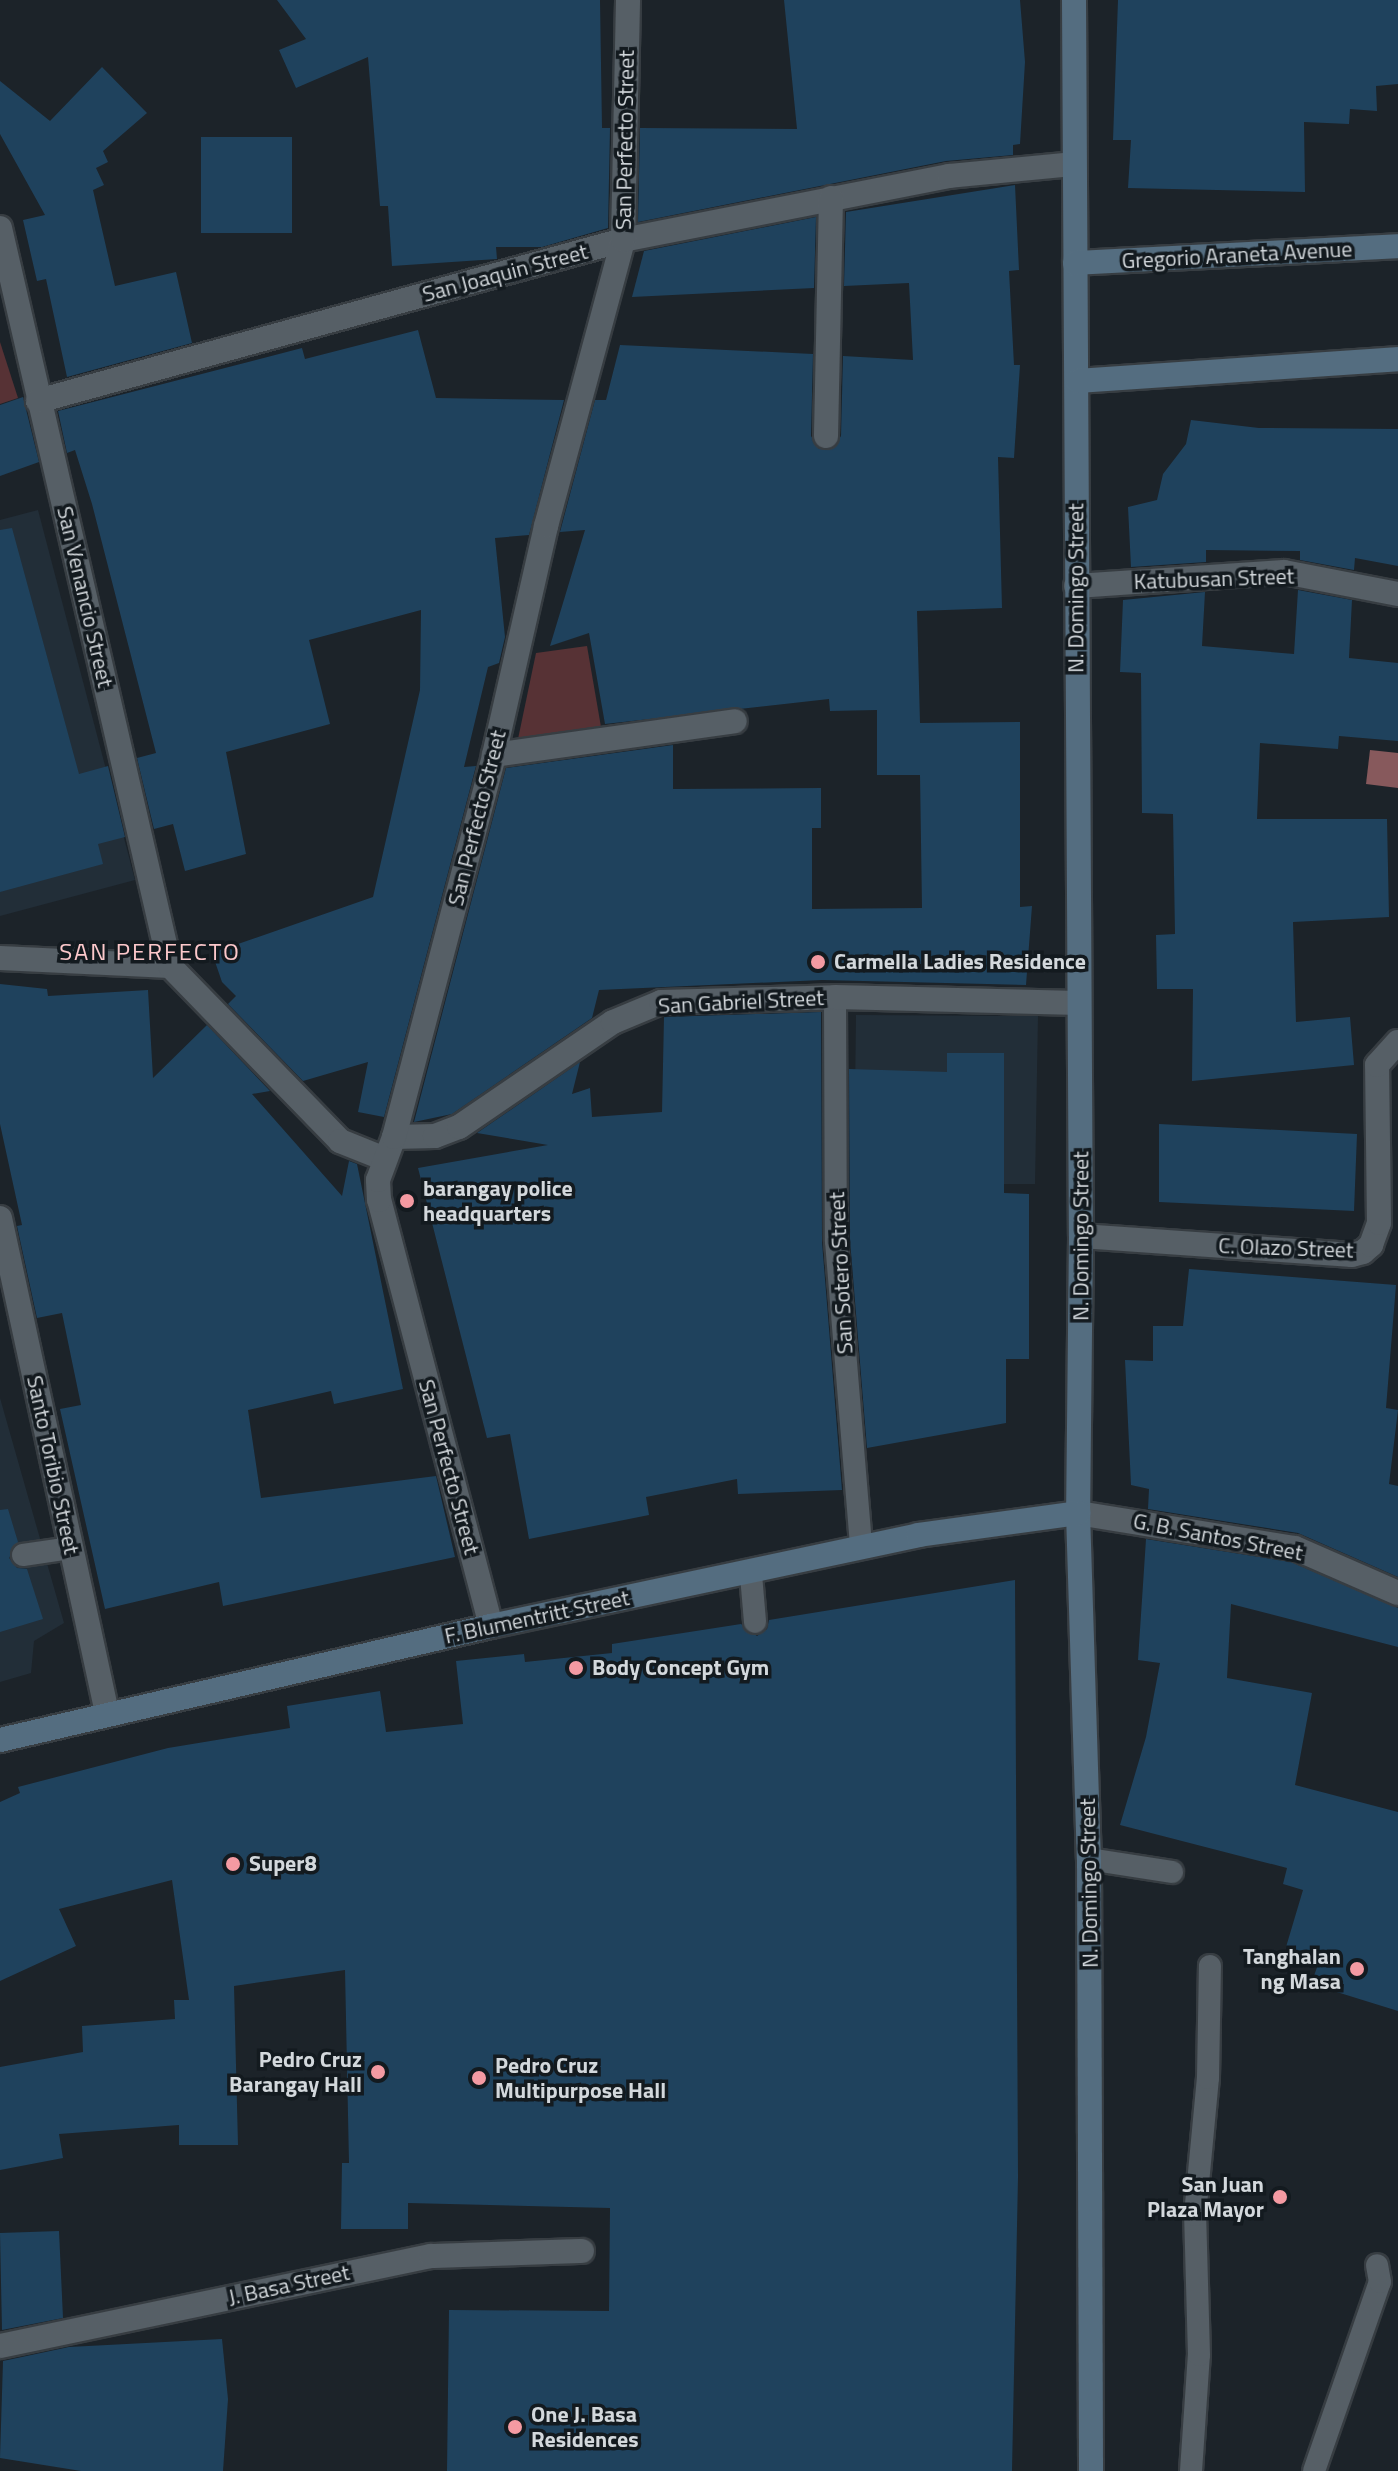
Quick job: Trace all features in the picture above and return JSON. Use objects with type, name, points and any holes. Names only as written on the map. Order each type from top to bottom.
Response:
[{"type":"main road","name":"N. Domingo Street","points":[[1074,0],[1081,1236],[1078,1513],[1089,1859],[1091,2471]]},
{"type":"main road","name":"Gregorio Araneta Avenue","points":[[1075,263],[1398,246]]},
{"type":"main road","points":[[1078,381],[1398,359]]},
{"type":"main road","name":"F. Blumentritt Street","points":[[0,1740],[491,1626],[751,1575],[861,1548],[1078,1513]]},
{"type":"street","name":"San Perfecto Street","points":[[491,1626],[379,1200],[378,1180],[494,755],[546,526],[623,240],[628,0]]},
{"type":"street","name":"San Joaquin Street","points":[[38,401],[623,240],[949,176],[1073,164]]},
{"type":"street","points":[[826,436],[831,198]]},
{"type":"street","name":"San Venancio Street","points":[[0,228],[170,966]]},
{"type":"street","name":"Katubusan Street","points":[[1076,586],[1284,572],[1398,594]]},
{"type":"street","points":[[494,755],[735,721]]},
{"type":"street","points":[[0,958],[170,966]]},
{"type":"street","name":"San Gabriel Street","points":[[170,966],[340,1141],[362,1154],[459,1127],[635,1009],[661,1002],[835,997],[1079,1003]]},
{"type":"street","name":"C. Olazo Street","points":[[1081,1236],[1352,1255],[1363,1252],[1379,1223],[1377,1065],[1398,1042]]},
{"type":"street","name":"Santo Toribio Street","points":[[1,1228],[107,1713]]},
{"type":"street","name":"G. B. Santos Street","points":[[1078,1513],[1295,1548],[1398,1593]]},
{"type":"street","name":"J. Basa Street","points":[[0,2346],[431,2256],[582,2251]]},
{"type":"lane","name":"San Sotero Street","points":[[835,997],[836,1241],[861,1548]]},
{"type":"lane","points":[[23,1555],[71,1548]]},
{"type":"lane","points":[[751,1575],[755,1622]]},
{"type":"lane","points":[[1089,1859],[1172,1872]]},
{"type":"lane","points":[[1191,2471],[1199,2355],[1195,2215],[1208,2078],[1210,1966]]},
{"type":"lane","points":[[1314,2471],[1380,2282],[1377,2265]]},
{"type":"shaded area","points":[[0,342],[18,398],[0,404]]},
{"type":"shaded area","points":[[38,510],[135,880],[0,916],[0,520]]},
{"type":"shaded area","points":[[587,646],[601,727],[518,739],[536,653]]},
{"type":"shaded area","points":[[1370,750],[1398,753],[1398,788],[1366,784]]},
{"type":"shaded area","points":[[856,1015],[1038,1016],[1035,1184],[854,1184]]},
{"type":"shaded area","points":[[0,1398],[64,1623],[34,1641],[31,1673],[0,1682]]},
{"type":"building","points":[[277,0],[600,0],[602,128],[610,128],[608,228],[542,247],[496,247],[497,259],[392,266],[388,206],[380,206],[368,57],[296,88],[279,50],[306,39]]},
{"type":"building","points":[[784,0],[1020,0],[1025,62],[1020,144],[1013,145],[1013,155],[946,161],[638,222],[640,128],[797,129]]},
{"type":"building","points":[[1118,0],[1398,0],[1398,84],[1376,86],[1377,111],[1350,109],[1349,124],[1304,122],[1305,192],[1128,188],[1131,140],[1113,140]]},
{"type":"building","points":[[102,67],[147,113],[103,151],[108,162],[96,168],[104,185],[93,190],[115,286],[176,272],[192,343],[67,377],[46,279],[37,281],[23,220],[45,215],[0,134],[0,81],[50,121]]},
{"type":"building","points":[[201,137],[292,137],[292,233],[201,233]]},
{"type":"building","points":[[1015,185],[1019,270],[1009,271],[1014,365],[1020,365],[1014,458],[998,457],[1002,608],[917,611],[920,723],[1020,722],[1020,907],[1032,906],[1026,985],[822,980],[599,990],[592,1018],[452,1114],[414,1122],[506,768],[673,745],[673,789],[821,788],[821,828],[812,828],[812,909],[922,908],[920,775],[877,775],[877,710],[830,711],[829,699],[605,724],[589,633],[550,646],[585,530],[560,532],[595,400],[606,400],[620,345],[813,354],[811,436],[819,449],[832,449],[841,436],[843,356],[913,360],[909,283],[844,286],[846,212]]},
{"type":"building","points":[[816,217],[814,288],[632,297],[644,251]]},
{"type":"building","points":[[418,330],[436,398],[564,400],[529,535],[495,538],[505,637],[499,663],[488,667],[464,767],[476,766],[384,1117],[358,1112],[368,1062],[303,1081],[228,1004],[236,996],[222,982],[212,953],[373,897],[420,690],[421,610],[309,640],[330,724],[226,752],[246,854],[185,871],[173,824],[154,829],[137,758],[156,753],[92,504],[75,450],[67,453],[58,411],[302,348],[305,359]]},
{"type":"building","points":[[23,397],[39,462],[0,476],[0,405]]},
{"type":"building","points":[[1191,420],[1259,428],[1398,429],[1398,566],[1355,558],[1354,570],[1300,560],[1300,551],[1206,550],[1206,562],[1131,567],[1128,507],[1157,500],[1163,474],[1186,444]]},
{"type":"building","points":[[12,528],[79,774],[108,766],[125,837],[98,844],[103,864],[0,892],[0,530]]},
{"type":"building","points":[[1298,590],[1352,600],[1349,658],[1398,663],[1398,741],[1339,736],[1338,749],[1260,743],[1257,819],[1387,819],[1389,917],[1293,922],[1296,1022],[1350,1017],[1354,1065],[1192,1081],[1193,989],[1157,989],[1156,935],[1175,934],[1173,814],[1142,813],[1141,673],[1120,672],[1123,600],[1205,592],[1202,646],[1294,654]]},
{"type":"building","points":[[0,984],[47,989],[48,996],[148,990],[153,1078],[207,1025],[270,1091],[252,1094],[342,1196],[349,1161],[357,1164],[403,1389],[334,1404],[331,1391],[248,1410],[261,1498],[436,1476],[455,1557],[223,1606],[219,1582],[105,1609],[60,1409],[81,1405],[62,1313],[37,1318],[17,1226],[22,1225],[0,1124]]},
{"type":"building","points":[[821,1012],[822,1242],[842,1490],[738,1494],[737,1479],[646,1497],[649,1515],[529,1539],[510,1434],[487,1438],[418,1168],[548,1145],[477,1133],[580,1062],[572,1094],[590,1088],[592,1117],[662,1112],[664,1017]]},
{"type":"building","points":[[947,1053],[1004,1053],[1004,1193],[1029,1194],[1029,1359],[1006,1359],[1006,1423],[867,1448],[850,1240],[849,1069],[947,1072]]},
{"type":"building","points":[[1159,1124],[1357,1134],[1354,1211],[1159,1202]]},
{"type":"building","points":[[1189,1269],[1396,1285],[1386,1408],[1398,1410],[1389,1484],[1398,1486],[1398,1577],[1298,1533],[1148,1509],[1149,1489],[1131,1485],[1125,1360],[1153,1361],[1153,1326],[1183,1326]]},
{"type":"building","points":[[8,1509],[18,1542],[9,1558],[17,1568],[27,1569],[43,1619],[0,1632],[0,1510]]},
{"type":"building","points":[[1146,1539],[1291,1562],[1398,1608],[1398,1647],[1231,1604],[1227,1678],[1312,1693],[1295,1785],[1398,1812],[1398,2011],[1311,1984],[1320,1959],[1286,1947],[1303,1890],[1283,1884],[1287,1868],[1120,1825],[1146,1737],[1160,1663],[1138,1660]]},
{"type":"building","points":[[1015,1580],[1018,2177],[1012,2471],[447,2471],[449,2310],[609,2311],[610,2208],[408,2203],[408,2229],[341,2229],[342,2163],[349,2163],[345,1970],[234,1986],[238,2145],[179,2145],[179,2125],[59,2134],[63,2158],[0,2170],[0,2067],[83,2052],[82,2026],[175,2019],[174,2000],[189,2000],[172,1880],[59,1909],[76,1946],[0,1981],[0,1802],[20,1793],[18,1787],[168,1748],[290,1728],[287,1706],[380,1691],[386,1732],[463,1724],[456,1661],[524,1654],[525,1662],[612,1653],[612,1644],[741,1624],[757,1636],[767,1629],[769,1620]]},
{"type":"building","points":[[59,2231],[63,2318],[2,2330],[0,2233]]},
{"type":"building","points":[[222,2339],[228,2399],[223,2471],[81,2471],[0,2458],[3,2361],[69,2347]]},
{"type":"place","name":"Carmella Ladies Residence","points":[[818,962]]},
{"type":"place","name":"barangay police headquarters","points":[[407,1201]]},
{"type":"place","name":"Body Concept Gym","points":[[576,1668]]},
{"type":"place","name":"Super8","points":[[233,1864]]},
{"type":"place","name":"Tanghalan ng Masa","points":[[1357,1969]]},
{"type":"place","name":"Pedro Cruz Barangay Hall","points":[[378,2072]]},
{"type":"place","name":"Pedro Cruz Multipurpose Hall","points":[[479,2078]]},
{"type":"place","name":"San Juan Plaza Mayor","points":[[1280,2197]]},
{"type":"place","name":"One J. Basa Residences","points":[[515,2427]]},
{"type":"district","name":"SAN PERFECTO","points":[[150,952]]}]
